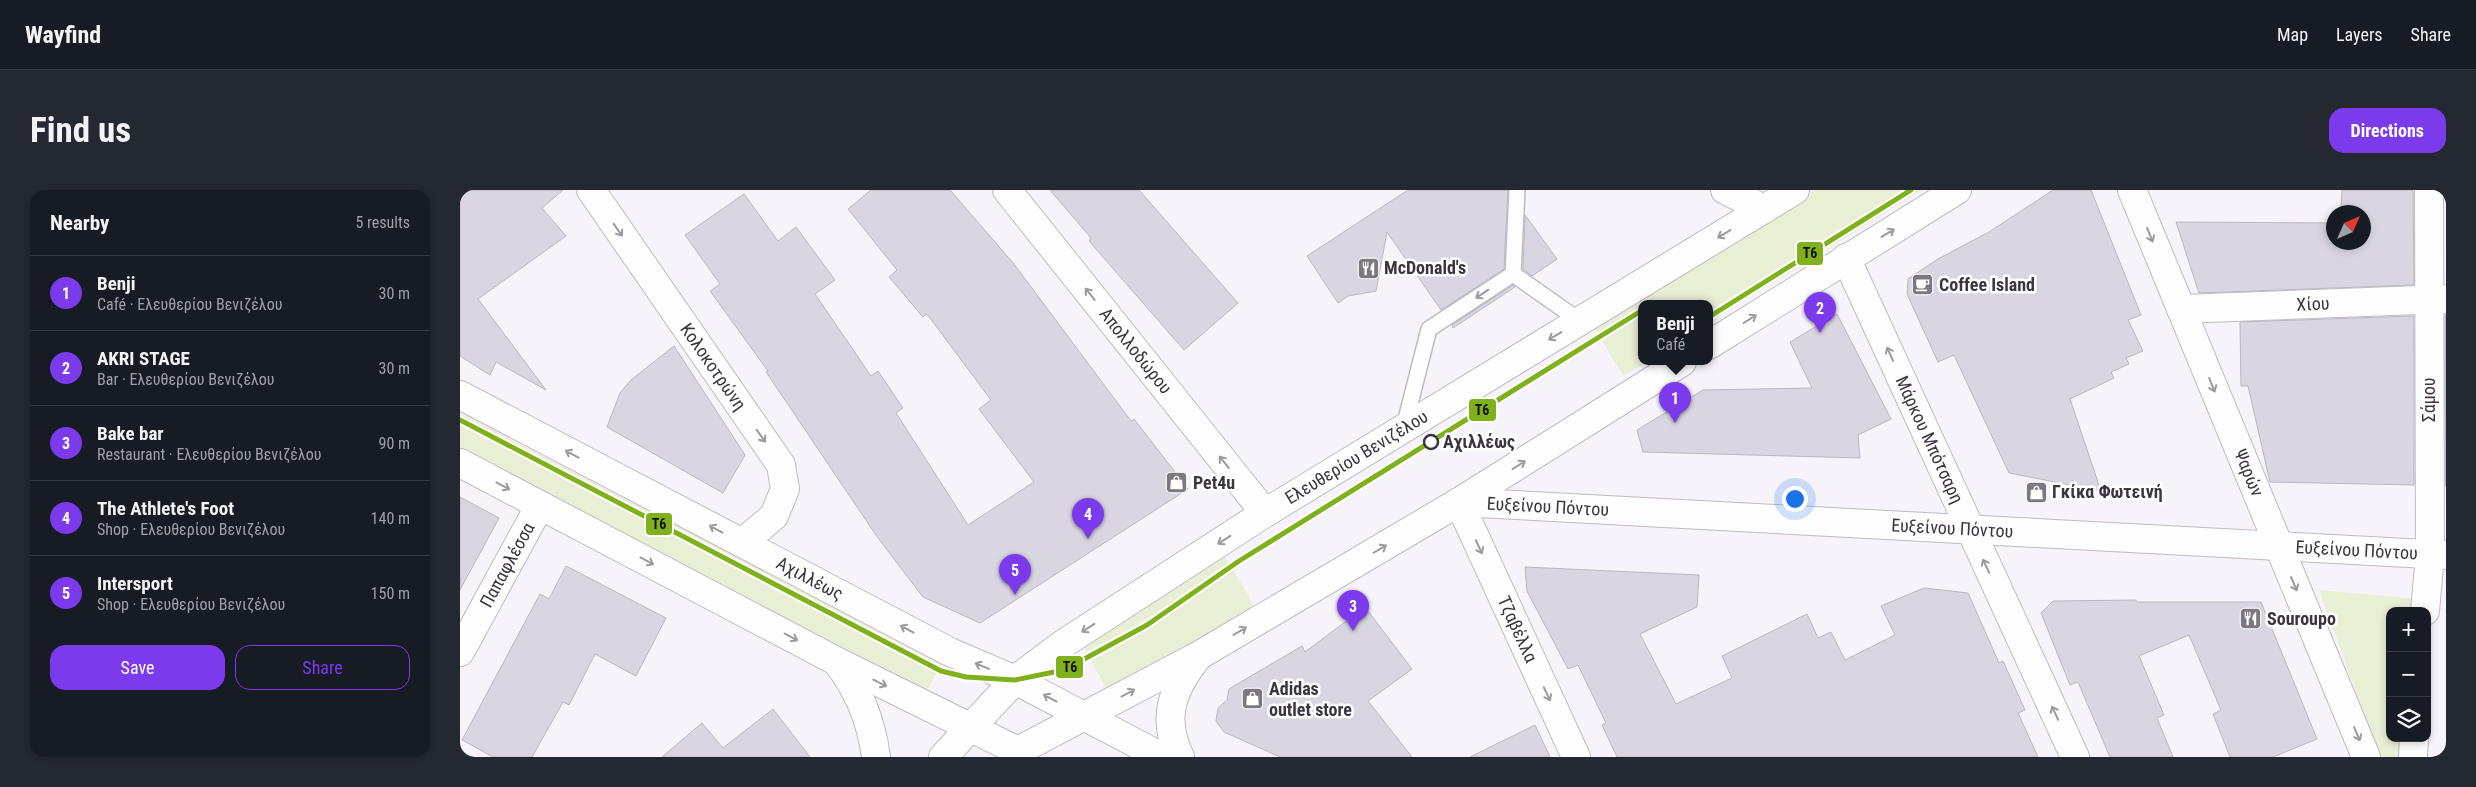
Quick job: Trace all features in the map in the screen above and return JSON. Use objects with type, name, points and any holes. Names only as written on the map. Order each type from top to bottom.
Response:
[{"type":"street","name":"Κολοκοτρώνη","points":[[591,190],[781,465],[785,489],[774,516],[742,543]]},
{"type":"street","name":"Απολλοδώρου","points":[[1007,190],[1265,513]]},
{"type":"street","points":[[1724,190],[1764,209]]},
{"type":"street","name":"Ελευθερίου Βενιζέλου","points":[[943,757],[1014,680],[1062,644],[1265,513],[1795,190]]},
{"type":"street","points":[[1713,342],[1957,190]]},
{"type":"street","name":"Ψαρών","points":[[2132,190],[2366,757]]},
{"type":"street","name":"Σάμου","points":[[2426,607],[2438,555],[2437,299],[2429,190]]},
{"type":"street","name":"Μάρκου Μπότσαρη","points":[[1846,258],[2075,757]]},
{"type":"street","name":"Χίου","points":[[2181,309],[2437,299]]},
{"type":"street","points":[[460,463],[836,661],[1020,755],[1085,716],[1198,656],[1459,502],[1677,365]]},
{"type":"street","name":"Αχιλλέως","points":[[460,395],[950,652],[1014,680],[1162,757]]},
{"type":"street","name":"Ευξείνου Πόντου","points":[[1459,502],[2438,555]]},
{"type":"street","name":"Τζαβέλλα","points":[[1459,502],[1576,757]]},
{"type":"street","name":"Παπαφλέσσα","points":[[460,652],[540,505]]},
{"type":"street","points":[[1180,757],[1174,744],[1171,730],[1172,699],[1182,677],[1198,656]]},
{"type":"street","points":[[836,661],[859,694],[872,732],[876,757]]},
{"type":"street","points":[[2412,757],[2414,742]]},
{"type":"lane","points":[[1513,274],[1517,190]]},
{"type":"lane","points":[[1513,274],[1580,321]]},
{"type":"lane","points":[[1404,429],[1429,329],[1513,274]]},
{"type":"green space","points":[[1815,190],[1922,190],[1713,321],[1713,300],[1638,300],[1638,365],[1641,365],[1623,376],[1593,325]]},
{"type":"green space","points":[[460,413],[942,663],[925,695],[460,453]]},
{"type":"green space","points":[[1223,553],[1255,607],[1109,693],[1081,643]]},
{"type":"green space","points":[[2319,590],[2417,599],[2416,607],[2386,607],[2386,742],[2407,742],[2406,748],[2398,757],[2380,757]]},
{"type":"building","points":[[460,190],[563,190],[542,208],[566,236],[478,299],[546,390],[496,362],[490,375],[460,356]]},
{"type":"building","points":[[871,190],[950,190],[1014,264],[1131,421],[1134,419],[1188,489],[980,623],[923,597],[878,538],[766,372],[768,371],[710,291],[720,284],[685,235],[744,194],[778,241],[796,227],[835,280],[815,294],[871,376],[878,371],[903,408],[896,413],[968,525],[1034,482],[979,409],[991,400],[927,314],[923,317],[889,277],[897,270],[848,209]]},
{"type":"building","points":[[1050,190],[1139,190],[1238,303],[1184,350],[1089,241],[1091,238]]},
{"type":"building","points":[[1408,190],[1508,190],[1504,269],[1441,310],[1387,232],[1376,291],[1348,296],[1338,303],[1307,256]]},
{"type":"building","points":[[2053,190],[2091,190],[2141,315],[2128,320],[2143,351],[2126,358],[2129,364],[2111,372],[2114,378],[2070,399],[2101,491],[2009,473],[1954,355],[1938,362],[1907,294],[1908,279],[1938,259],[1989,232]]},
{"type":"building","points":[[2342,190],[2413,190],[2414,285],[2199,293],[2176,222],[2326,223],[2326,250],[2371,250],[2371,205],[2341,205]]},
{"type":"building","points":[[1525,215],[1557,259],[1532,276],[1523,269]]},
{"type":"building","points":[[1513,285],[1515,287],[1453,328],[1452,325]]},
{"type":"building","points":[[1837,314],[1891,419],[1858,435],[1860,458],[1643,452],[1637,430],[1703,390],[1812,388],[1790,342]]},
{"type":"building","points":[[2446,315],[2446,486],[2445,486]]},
{"type":"building","points":[[2414,316],[2414,485],[2270,482],[2248,386],[2241,386],[2240,322]]},
{"type":"building","points":[[674,346],[745,455],[723,493],[607,427],[620,393],[631,380]]},
{"type":"building","points":[[460,497],[499,518],[460,590]]},
{"type":"building","points":[[566,566],[666,618],[636,676],[595,654],[569,705],[563,702],[532,757],[493,757],[462,740],[540,594],[549,599]]},
{"type":"building","points":[[1525,567],[1699,575],[1697,607],[1640,634],[1676,704],[1732,678],[1722,656],[1807,614],[1818,638],[1831,632],[1845,660],[1895,635],[1881,606],[1924,588],[1968,593],[1999,663],[2003,661],[2025,710],[2018,713],[2038,757],[1617,757],[1602,725],[1606,723],[1578,665],[1568,669],[1527,591]]},
{"type":"building","points":[[2136,600],[2137,602],[2261,602],[2317,739],[2273,757],[2230,757],[2213,714],[2221,710],[2189,635],[2139,656],[2164,715],[2157,718],[2173,757],[2110,757],[2078,682],[2070,685],[2041,613],[2053,601]]},
{"type":"building","points":[[1365,607],[1412,669],[1368,701],[1412,757],[1280,757],[1224,732],[1216,721],[1218,708],[1227,700],[1229,689],[1302,646],[1305,652]]},
{"type":"building","points":[[773,709],[810,757],[662,757],[702,723],[723,748]]},
{"type":"building","points":[[1535,725],[1550,757],[1470,757]]},
{"type":"transit line","name":"Τ6","points":[[1713,314],[1911,190]]},
{"type":"transit line","name":"Τ6","points":[[460,420],[941,671],[966,677],[1015,680],[1064,670],[1147,625],[1239,561],[1638,313]]},
{"type":"place","name":"McDonald's","points":[[1368,268]]},
{"type":"place","name":"Coffee Island","points":[[1923,285]]},
{"type":"place","name":"AKRI STAGE","points":[[1820,333]]},
{"type":"place","name":"Benji","points":[[1675,423]]},
{"type":"place","name":"Αχιλλέως","points":[[1431,442]]},
{"type":"place","name":"Pet4u","points":[[1177,483]]},
{"type":"place","name":"Γκίκα Φωτεινή","points":[[2036,492]]},
{"type":"place","name":"The Athlete's Foot","points":[[1088,539]]},
{"type":"place","name":"Intersport","points":[[1015,595]]},
{"type":"place","name":"Souroupo","points":[[2251,619]]},
{"type":"place","name":"Bake bar","points":[[1353,631]]},
{"type":"place","name":"Adidas outlet store","points":[[1253,699]]}]
